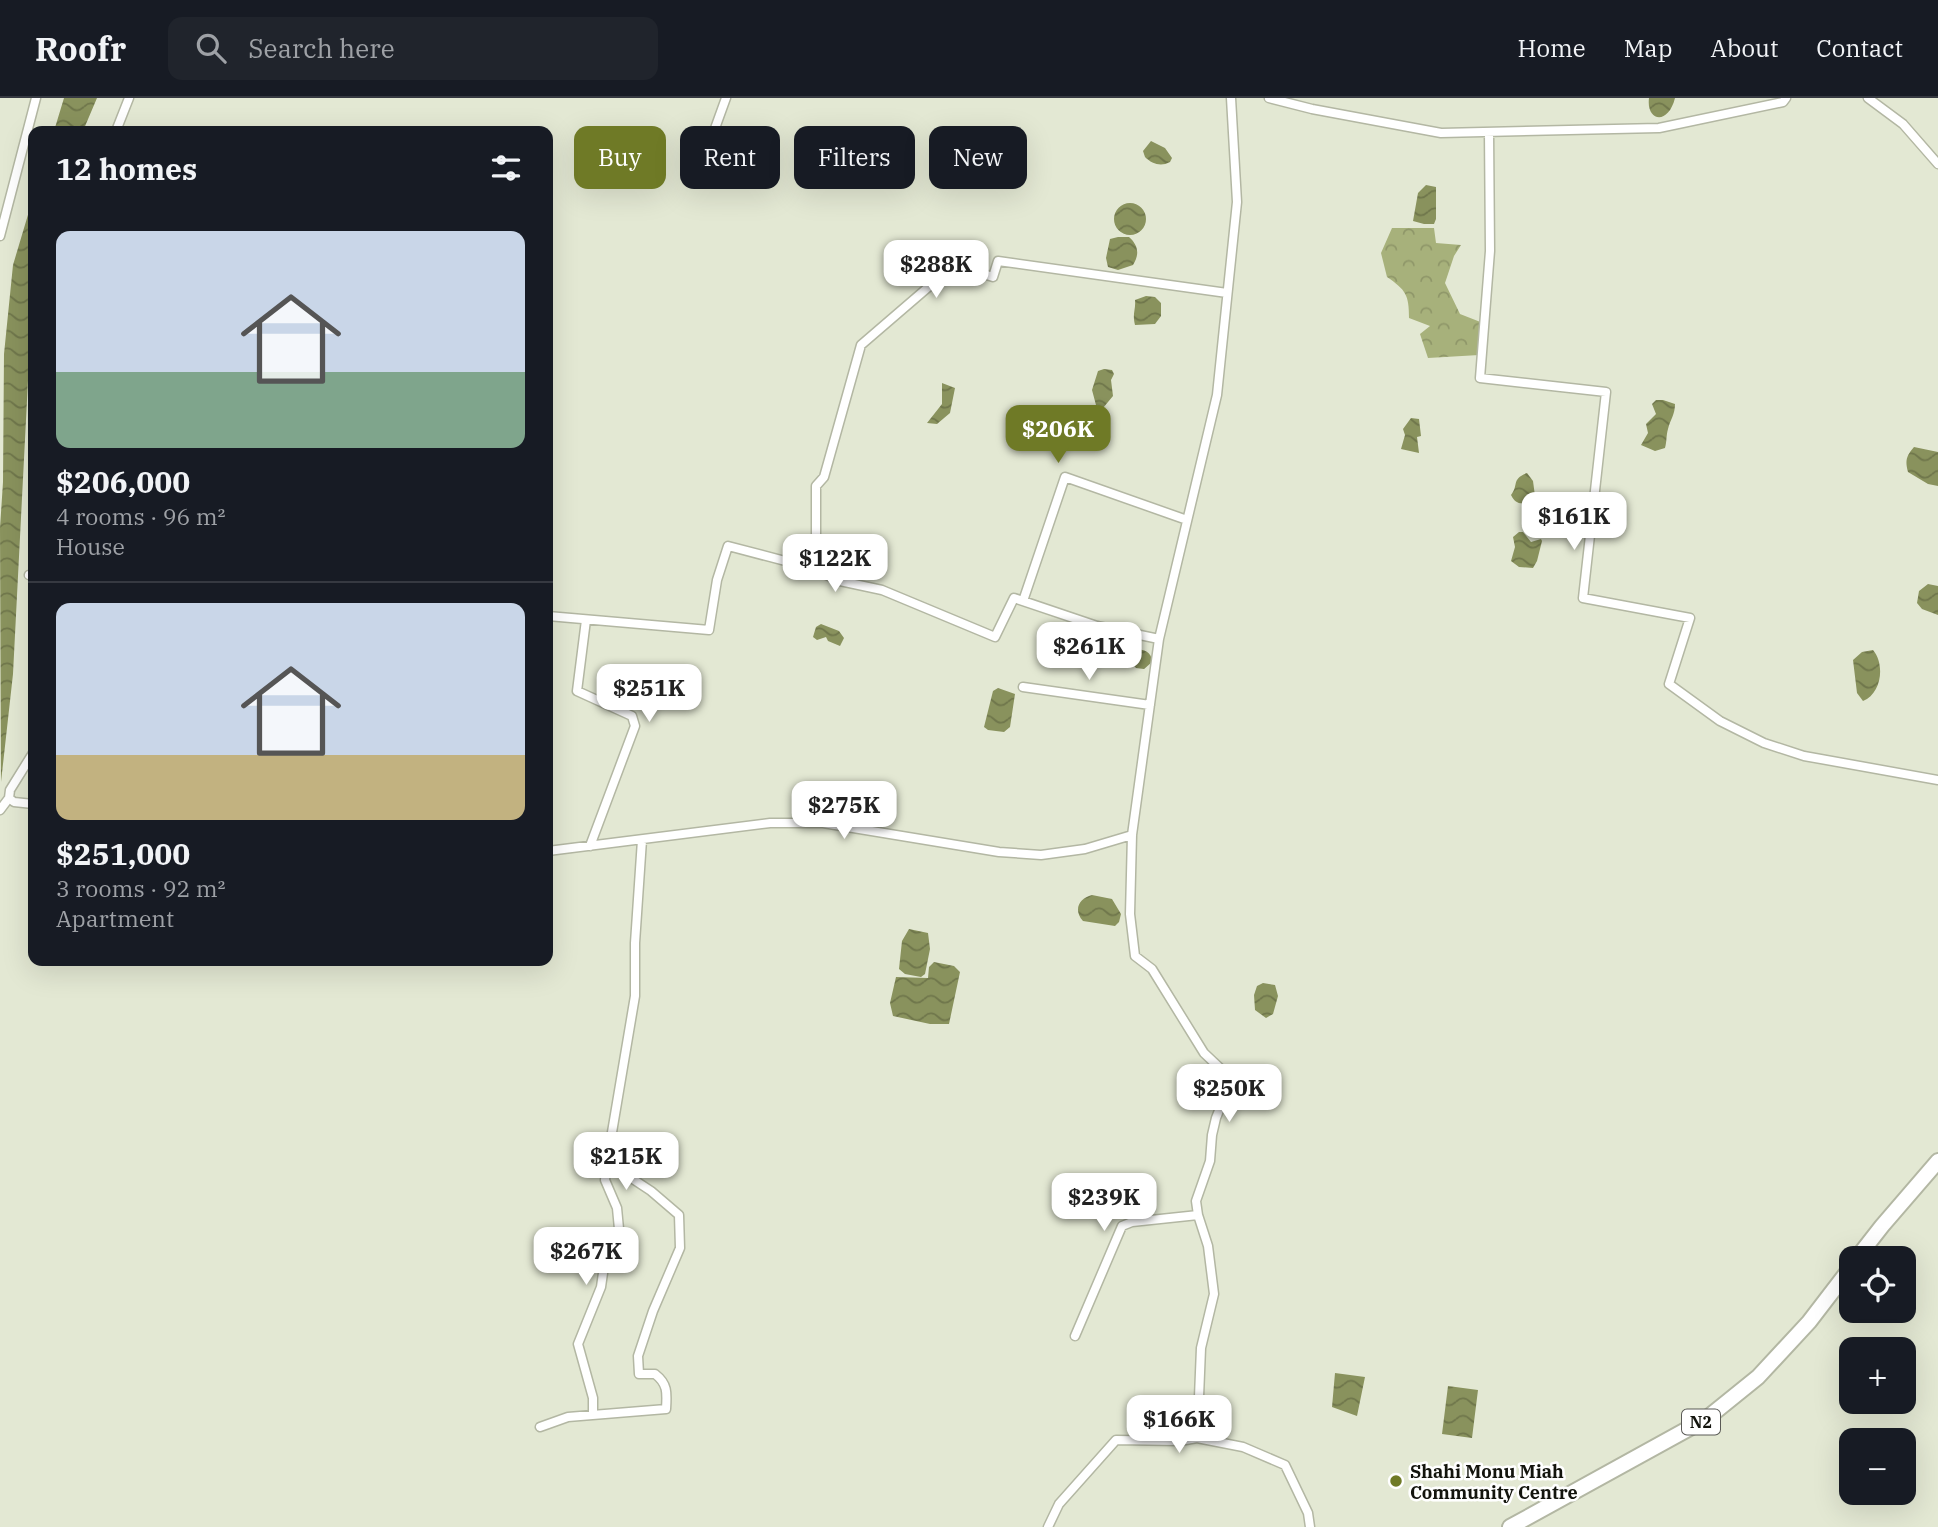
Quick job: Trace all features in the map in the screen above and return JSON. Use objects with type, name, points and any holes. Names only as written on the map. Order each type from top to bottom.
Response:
[{"type":"highway","points":[[1866,1246],[1938,1161]]},
{"type":"highway","name":"N2","points":[[1510,1527],[1706,1419],[1758,1377],[1810,1322],[1839,1283]]},
{"type":"street","points":[[29,126],[36,98]]},
{"type":"street","points":[[118,126],[129,98]]},
{"type":"street","points":[[716,126],[726,98]]},
{"type":"street","points":[[1190,1439],[1199,1397],[1201,1348],[1214,1294],[1208,1245],[1196,1201],[1210,1161],[1216,1118],[1230,1083],[1222,1070],[1204,1053],[1152,969],[1135,956],[1130,914],[1132,835],[1159,639],[1217,395],[1237,202],[1231,98]]},
{"type":"street","points":[[1269,98],[1311,109],[1441,133],[1659,128],[1783,102],[1786,98]]},
{"type":"street","points":[[1868,98],[1903,124],[1938,164]]},
{"type":"street","points":[[0,236],[28,129]]},
{"type":"street","points":[[1489,132],[1490,251],[1480,378],[1606,392],[1583,598],[1690,618],[1669,684],[1720,721],[1765,743],[1804,756],[1938,780]]},
{"type":"street","points":[[808,567],[816,540],[816,486],[824,477],[861,345],[954,265],[993,277],[998,261],[1227,293]]},
{"type":"street","points":[[1023,601],[1065,478],[1187,520]]},
{"type":"street","points":[[553,617],[709,630],[718,580],[728,546],[808,567],[840,581],[881,590],[995,637],[1014,598],[1097,626],[1159,639]]},
{"type":"street","points":[[586,620],[577,691],[632,716],[635,726],[590,846]]},
{"type":"street","points":[[1023,687],[1150,705]]},
{"type":"street","points":[[0,810],[28,761]]},
{"type":"street","points":[[9,798],[14,802],[28,803]]},
{"type":"street","points":[[553,850],[770,823],[823,823],[999,852],[1041,855],[1085,849],[1132,835]]},
{"type":"street","points":[[593,1414],[593,1398],[578,1344],[601,1287],[606,1252],[620,1229],[617,1208],[605,1181],[635,996],[635,943],[642,840]]},
{"type":"street","points":[[540,1427],[568,1417],[666,1409],[665,1382],[655,1374],[639,1374],[638,1356],[653,1311],[680,1248],[679,1215],[652,1191],[607,1162]]},
{"type":"street","points":[[1074,1336],[1122,1226],[1132,1222],[1198,1215]]},
{"type":"street","points":[[1048,1527],[1059,1504],[1116,1440],[1180,1441],[1197,1438],[1243,1447],[1285,1465],[1308,1513],[1310,1527]]},
{"type":"green space","points":[[1392,228],[1434,228],[1436,243],[1461,245],[1454,256],[1445,283],[1460,314],[1483,323],[1479,355],[1428,358],[1420,334],[1430,326],[1409,318],[1405,294],[1387,277],[1381,253]]},
{"type":"water","points":[[64,98],[97,98],[85,126],[56,126]]},
{"type":"water","points":[[1649,98],[1675,98],[1668,113],[1658,117],[1651,112]]},
{"type":"water","points":[[1151,141],[1165,148],[1172,158],[1170,162],[1157,164],[1145,157],[1143,151]]},
{"type":"water","points":[[1426,185],[1436,187],[1434,224],[1413,221],[1418,193]]},
{"type":"water","points":[[1130,203],[1142,207],[1146,219],[1142,231],[1130,235],[1118,231],[1114,219],[1118,207]]},
{"type":"water","points":[[28,215],[28,381],[13,674],[1,782],[0,528],[4,354],[13,265]]},
{"type":"water","points":[[1129,237],[1136,246],[1137,253],[1133,265],[1118,270],[1108,267],[1106,258],[1110,239]]},
{"type":"water","points":[[1146,296],[1155,297],[1161,303],[1161,316],[1155,324],[1135,325],[1135,300]]},
{"type":"water","points":[[1112,370],[1114,374],[1111,380],[1113,396],[1103,408],[1096,405],[1092,390],[1098,371]]},
{"type":"water","points":[[942,383],[955,388],[950,413],[937,424],[927,423],[942,404]]},
{"type":"water","points":[[1656,400],[1675,404],[1665,448],[1655,451],[1641,445],[1648,433],[1646,424],[1656,414],[1652,404]]},
{"type":"water","points":[[1056,405],[1069,409],[1072,425],[1062,443],[1043,444],[1043,423]]},
{"type":"water","points":[[1411,418],[1419,419],[1419,453],[1401,449],[1405,435],[1403,429]]},
{"type":"water","points":[[1914,447],[1938,452],[1938,486],[1928,484],[1908,472],[1907,459]]},
{"type":"water","points":[[1527,473],[1533,481],[1535,496],[1531,502],[1519,503],[1511,495],[1517,480]]},
{"type":"water","points":[[1523,532],[1531,542],[1542,541],[1533,568],[1519,567],[1511,561],[1515,547],[1513,537]]},
{"type":"water","points":[[1928,584],[1938,586],[1938,615],[1922,609],[1917,603],[1919,591]]},
{"type":"water","points":[[821,624],[839,631],[844,638],[840,646],[828,641],[826,637],[817,640],[813,637],[816,627]]},
{"type":"water","points":[[1135,649],[1144,650],[1151,656],[1152,662],[1144,669],[1136,668],[1132,663]]},
{"type":"water","points":[[1873,650],[1879,663],[1880,678],[1874,692],[1863,701],[1857,693],[1853,660],[1862,652]]},
{"type":"water","points":[[998,688],[1015,694],[1010,727],[1004,732],[984,727],[993,691]]},
{"type":"water","points":[[1092,895],[1112,899],[1121,914],[1115,926],[1083,921],[1080,917],[1079,905]]},
{"type":"water","points":[[909,929],[928,933],[930,949],[925,974],[921,977],[905,974],[899,969],[902,941]]},
{"type":"water","points":[[934,962],[954,966],[960,972],[949,1024],[930,1024],[893,1016],[890,1003],[896,977],[928,978],[929,967]]},
{"type":"water","points":[[1263,983],[1275,985],[1278,996],[1273,1014],[1266,1018],[1255,1010],[1254,995],[1257,986]]},
{"type":"water","points":[[1335,1373],[1365,1377],[1357,1416],[1332,1407]]},
{"type":"water","points":[[1448,1386],[1478,1390],[1472,1438],[1442,1434]]},
{"type":"place","name":"Shahi Monu Miah Community Centre","points":[[1396,1481]]}]
